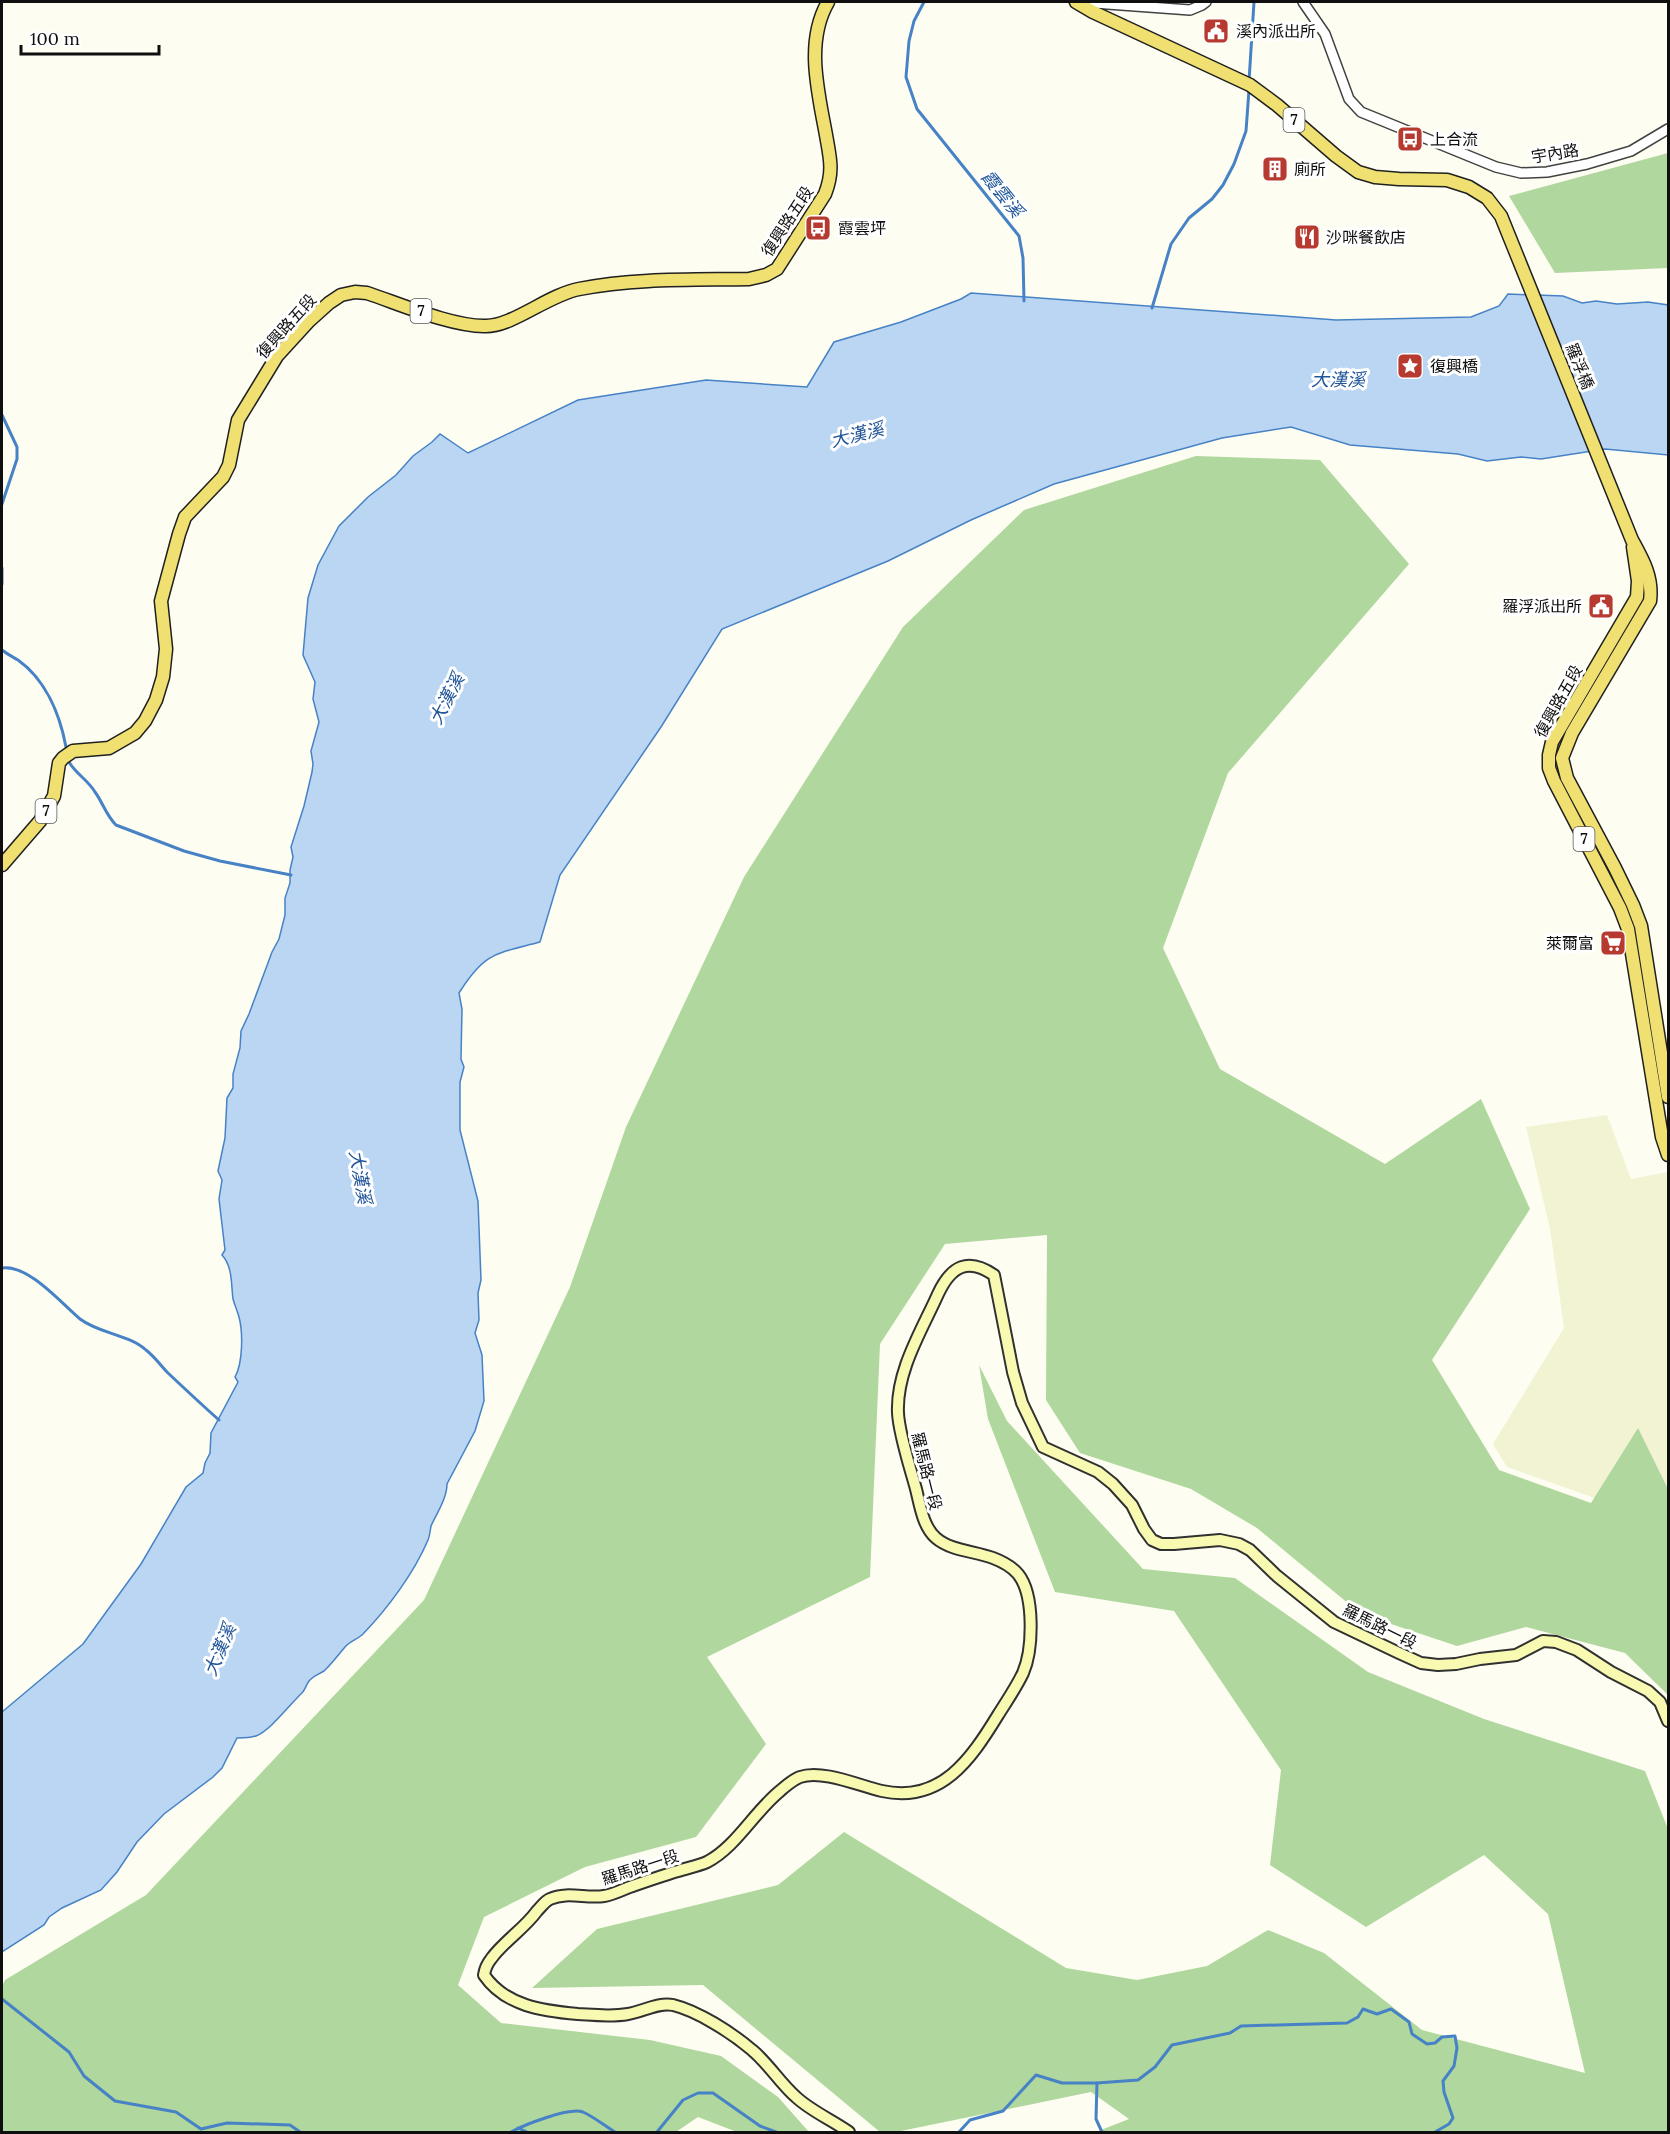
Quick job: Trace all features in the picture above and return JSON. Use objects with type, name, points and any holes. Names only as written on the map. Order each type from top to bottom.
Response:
[{"type":"main road","name":"復興路五段","points":[[2,865],[40,821],[54,795],[59,763],[73,751],[109,748],[135,733],[145,721],[156,700],[163,677],[166,649],[161,601],[185,518],[223,477],[229,465],[238,420],[277,356],[309,321],[341,295],[355,292],[367,293],[461,324],[488,326],[511,319],[553,297],[578,289],[629,282],[749,279],[766,275],[777,269],[825,194],[830,182],[832,167],[817,88],[815,41],[817,28],[828,2]]},
{"type":"main road","name":"羅浮橋","points":[[1078,2],[1092,12],[1250,85],[1358,172],[1376,177],[1447,180],[1468,187],[1487,198],[1501,216],[1625,520]]},
{"type":"main road","name":"復興路五段","points":[[1625,520],[1632,540],[1648,569],[1650,601],[1566,747],[1562,758],[1567,778],[1616,868],[1641,926],[1668,1097]]},
{"type":"main road","name":"復興路五段","points":[[1632,540],[1638,581],[1637,597],[1552,742],[1549,754],[1554,781],[1620,908],[1628,929],[1648,1062],[1662,1137],[1668,1155]]},
{"type":"main road","points":[[1612,640],[1622,649]]},
{"type":"main road","points":[[1552,742],[1566,747]]},
{"type":"main road","name":"羅馬路一段","points":[[849,2133],[796,2098],[753,2050],[685,2008],[669,2004],[640,2012],[611,2016],[548,2011],[507,1997],[491,1985],[484,1975],[486,1966],[494,1955],[526,1926],[550,1898],[604,1896],[707,1862],[735,1840],[772,1797],[801,1776],[814,1775],[844,1780],[884,1792],[903,1794],[927,1790],[952,1775],[980,1743],[1023,1674],[1029,1641],[1028,1599],[1022,1580],[1012,1568],[994,1558],[950,1546],[935,1538],[925,1522],[898,1415],[899,1392],[920,1335],[941,1288],[962,1266],[970,1264],[981,1267],[994,1275],[1013,1372],[1022,1403],[1043,1447],[1098,1472],[1113,1484],[1132,1505],[1152,1540],[1161,1544],[1220,1540],[1239,1544],[1250,1550],[1277,1576],[1334,1622],[1421,1663],[1456,1664],[1500,1658],[1516,1655],[1543,1641],[1556,1642],[1577,1650],[1611,1672],[1648,1690],[1660,1702],[1668,1721]]},
{"type":"street","points":[[1078,2],[1190,10],[1206,2]]},
{"type":"street","name":"宇內路","points":[[1303,2],[1324,34],[1349,99],[1361,112],[1496,167],[1521,173],[1547,172],[1587,164],[1631,151],[1668,129]]},
{"type":"green space","points":[[1668,153],[1668,268],[1555,273],[1509,196]]},
{"type":"green space","points":[[1196,456],[1320,460],[1409,564],[1228,773],[1163,948],[1220,1069],[1385,1164],[1481,1099],[1530,1209],[1432,1360],[1499,1470],[1591,1503],[1638,1428],[1668,1489],[1668,1695],[1625,1653],[1526,1627],[1457,1646],[1361,1614],[1257,1528],[1191,1489],[1080,1453],[1046,1400],[1047,1235],[945,1244],[880,1344],[870,1577],[707,1657],[766,1744],[696,1837],[585,1867],[484,1917],[458,1985],[501,2023],[650,2040],[721,2056],[778,2097],[809,2132],[737,2132],[698,2117],[676,2132],[2,2132],[2,1986],[5,1980],[146,1895],[424,1600],[570,1287],[626,1127],[744,877],[903,627],[1024,510]]},
{"type":"green space","points":[[1607,1115],[1631,1179],[1668,1172],[1668,1512],[1606,1502],[1507,1467],[1493,1444],[1564,1328],[1550,1229],[1526,1127]]},
{"type":"green space","points":[[979,1365],[1007,1421],[1143,1569],[1235,1578],[1368,1672],[1484,1719],[1645,1771],[1668,1829],[1668,2132],[1096,2132],[1129,2119],[1091,2092],[896,2132],[880,2132],[703,1985],[532,1988],[597,1929],[778,1885],[844,1832],[1066,1968],[1137,1980],[1207,1966],[1268,1930],[1324,1953],[1422,2030],[1585,2073],[1548,1914],[1484,1855],[1366,1927],[1270,1865],[1281,1770],[1174,1611],[1055,1592],[988,1419]]},
{"type":"water","name":"大漢溪","points":[[971,293],[1336,320],[1471,317],[1499,306],[1508,294],[1563,296],[1582,303],[1648,302],[1668,305],[1668,455],[1605,449],[1541,459],[1521,457],[1487,461],[1458,454],[1350,445],[1291,427],[1222,438],[1054,484],[971,520],[888,561],[722,629],[661,727],[560,875],[540,942],[512,949],[484,962],[476,969],[459,993],[462,1009],[461,1059],[464,1067],[460,1082],[460,1130],[478,1201],[481,1280],[478,1293],[479,1320],[475,1333],[482,1355],[484,1401],[475,1431],[447,1484],[428,1540],[415,1565],[391,1602],[363,1634],[347,1645],[324,1671],[314,1676],[302,1693],[267,1729],[256,1736],[237,1738],[222,1768],[164,1814],[137,1842],[117,1872],[101,1890],[62,1908],[49,1917],[44,1925],[2,1952],[2,1712],[83,1644],[141,1564],[186,1487],[203,1473],[210,1453],[211,1433],[238,1382],[235,1377],[241,1356],[241,1331],[233,1299],[230,1271],[222,1255],[225,1250],[219,1199],[222,1180],[218,1171],[225,1138],[227,1098],[233,1088],[233,1074],[240,1048],[241,1031],[279,939],[285,915],[285,898],[290,883],[293,857],[291,847],[312,772],[311,751],[319,722],[313,699],[315,682],[303,655],[308,598],[318,565],[339,526],[368,497],[396,475],[413,456],[440,434],[468,453],[578,400],[706,380],[807,387],[834,342],[901,322]]},
{"type":"waterway","name":"霞雲溪","points":[[924,2],[914,21],[909,41],[906,77],[917,109],[1019,236],[1023,258],[1024,301]]},
{"type":"waterway","points":[[1249,81],[1254,2]]},
{"type":"waterway","points":[[1152,308],[1171,244],[1189,218],[1212,199],[1223,185],[1234,164],[1246,131],[1249,90]]},
{"type":"waterway","points":[[2,415],[17,447],[17,459],[2,504]]},
{"type":"waterway","points":[[2,568],[2,584]]},
{"type":"waterway","points":[[2,650],[28,668],[44,688],[56,711],[66,747]]},
{"type":"waterway","points":[[69,762],[98,796],[116,825],[184,851],[220,861],[291,875]]},
{"type":"waterway","points":[[2,1268],[12,1268],[33,1278],[88,1324],[139,1345],[219,1420]]},
{"type":"waterway","points":[[2,1999],[69,2052],[84,2076],[115,2101],[176,2112],[201,2129],[227,2123],[290,2125],[300,2132]]},
{"type":"waterway","points":[[959,2132],[970,2120],[1003,2111],[1036,2075],[1062,2083],[1138,2080],[1155,2067],[1172,2045],[1230,2033],[1241,2026],[1347,2023],[1358,2017],[1363,2009],[1377,2014],[1391,2009],[1409,2022],[1412,2034],[1427,2044],[1435,2043],[1442,2037],[1455,2036],[1457,2048],[1454,2066],[1443,2081],[1444,2092],[1453,2118],[1449,2124],[1435,2132]]},
{"type":"waterway","points":[[1097,2083],[1096,2119],[1102,2132]]},
{"type":"waterway","points":[[657,2132],[683,2100],[698,2093],[713,2093],[760,2126],[776,2132]]},
{"type":"waterway","points":[[511,2132],[547,2118],[576,2111],[587,2114],[615,2132]]},
{"type":"waterway","points":[[518,2128],[527,2132]]},
{"type":"place","name":"溪內派出所","points":[[1216,31]]},
{"type":"place","name":"上合流","points":[[1410,139]]},
{"type":"place","name":"廁所","points":[[1275,169]]},
{"type":"place","name":"霞雲坪","points":[[818,228]]},
{"type":"place","name":"沙咪餐飲店","points":[[1307,237]]},
{"type":"place","name":"復興橋","points":[[1410,366]]},
{"type":"place","name":"羅浮派出所","points":[[1601,606]]},
{"type":"place","name":"萊爾富","points":[[1613,943]]}]
